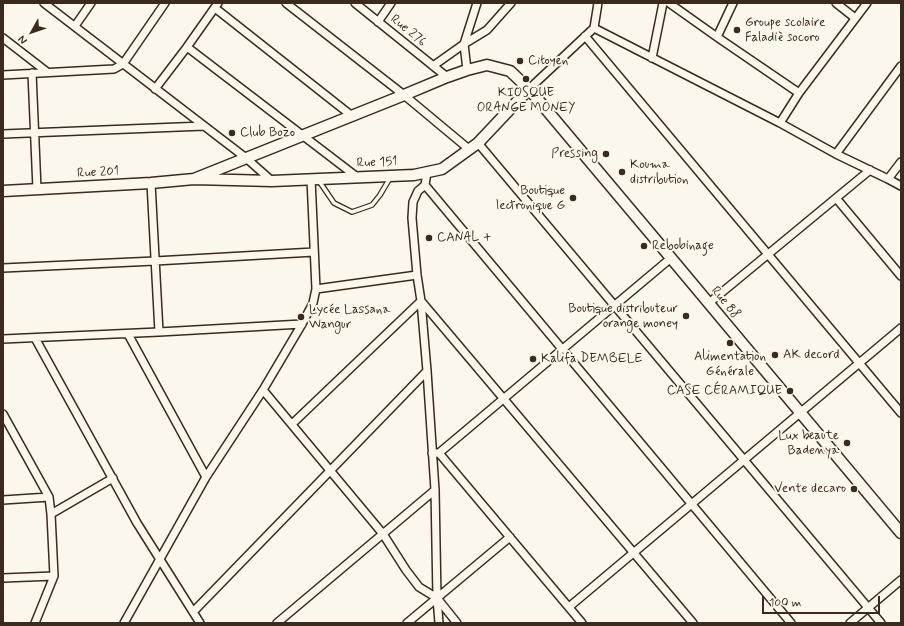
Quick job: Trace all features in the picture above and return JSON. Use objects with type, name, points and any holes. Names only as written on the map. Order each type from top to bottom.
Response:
[{"type":"main road","name":"Rue 88","points":[[194,179],[467,70],[487,65],[510,71],[529,89],[901,533]]},
{"type":"main road","name":"Rue 151","points":[[194,179],[272,181],[414,174],[442,169],[474,146],[529,89]]},
{"type":"main road","name":"Rue 201","points":[[3,191],[151,183],[194,179]]},
{"type":"street","points":[[44,3],[246,158],[272,181]]},
{"type":"street","points":[[75,26],[91,3]]},
{"type":"street","points":[[3,74],[114,69],[123,64],[165,3]]},
{"type":"street","points":[[286,3],[404,95],[474,146],[614,306],[881,623]]},
{"type":"street","name":"Rue 276","points":[[355,3],[447,77]]},
{"type":"street","points":[[378,22],[391,3]]},
{"type":"street","points":[[467,70],[464,44],[477,3]]},
{"type":"street","points":[[433,66],[487,30],[511,3]]},
{"type":"street","points":[[529,89],[594,28],[598,3]]},
{"type":"street","points":[[652,58],[663,3]]},
{"type":"street","points":[[669,3],[799,93]]},
{"type":"street","points":[[717,37],[733,3]]},
{"type":"street","points":[[836,3],[855,18]]},
{"type":"street","points":[[780,123],[799,93],[867,3]]},
{"type":"street","points":[[155,89],[217,5],[352,116]]},
{"type":"street","points":[[594,28],[780,123],[836,154],[901,186]]},
{"type":"street","points":[[585,36],[901,412]]},
{"type":"street","points":[[3,38],[47,72]]},
{"type":"street","points":[[187,47],[356,177]]},
{"type":"street","points":[[836,154],[901,66]]},
{"type":"street","points":[[32,73],[37,189]]},
{"type":"street","points":[[3,134],[204,126]]},
{"type":"street","points":[[888,179],[901,162]]},
{"type":"street","points":[[709,303],[870,170]]},
{"type":"street","points":[[427,172],[425,185],[418,191],[413,202],[412,218],[436,453],[435,490],[437,598],[439,623]]},
{"type":"street","points":[[124,623],[206,477],[263,390],[313,303],[316,289],[314,252],[314,179]]},
{"type":"street","points":[[151,183],[159,332]]},
{"type":"street","points":[[425,185],[791,623]]},
{"type":"street","points":[[836,198],[901,276]]},
{"type":"street","points":[[3,268],[314,252]]},
{"type":"street","points":[[436,453],[504,399],[671,258]]},
{"type":"street","points":[[316,289],[417,275]]},
{"type":"street","points":[[421,301],[693,623]]},
{"type":"street","points":[[292,424],[421,301]]},
{"type":"street","points":[[3,339],[128,334],[302,324]]},
{"type":"street","points":[[569,607],[901,328]]},
{"type":"street","points":[[128,334],[206,477]]},
{"type":"street","points":[[35,338],[137,523],[200,623]]},
{"type":"street","points":[[193,612],[427,371]]},
{"type":"street","points":[[263,390],[383,534],[406,570],[419,587],[437,598],[457,623]]},
{"type":"street","points":[[3,414],[49,497],[54,576],[35,623]]},
{"type":"street","points":[[436,453],[510,537],[582,623]]},
{"type":"street","points":[[51,514],[113,478]]},
{"type":"street","points":[[277,623],[435,490]]},
{"type":"street","points":[[3,500],[49,497]]},
{"type":"street","points":[[407,623],[510,537]]},
{"type":"street","points":[[3,578],[54,576]]},
{"type":"street","points":[[850,623],[901,580]]},
{"type":"lane","points":[[314,179],[334,203],[352,212],[372,205],[392,175]]},
{"type":"place","name":"Groupe scolaire Faladiè socoro","points":[[737,30]]},
{"type":"place","name":"Citoyen","points":[[520,61]]},
{"type":"place","name":"KIOSQUE ORANGE MONEY","points":[[526,79]]},
{"type":"place","name":"Club Bozo","points":[[232,133]]},
{"type":"place","name":"Pressing","points":[[606,154]]},
{"type":"place","name":"Kouma distribution","points":[[622,172]]},
{"type":"place","name":"Boutique lectronique G","points":[[573,198]]},
{"type":"place","name":"CANAL +","points":[[429,238]]},
{"type":"place","name":"Rebobinage","points":[[644,246]]},
{"type":"place","name":"Boutique distributeur orange money","points":[[686,316]]},
{"type":"place","name":"Lycée Lassana Wangur","points":[[301,317]]},
{"type":"place","name":"Alimentation Générale","points":[[730,343]]},
{"type":"place","name":"AK decord","points":[[775,355]]},
{"type":"place","name":"Kalifa DEMBELE","points":[[533,359]]},
{"type":"place","name":"CASE CÉRAMIQUE","points":[[790,391]]},
{"type":"place","name":"Lux beaute Badenya","points":[[847,443]]},
{"type":"place","name":"Vente decaro","points":[[854,489]]}]
